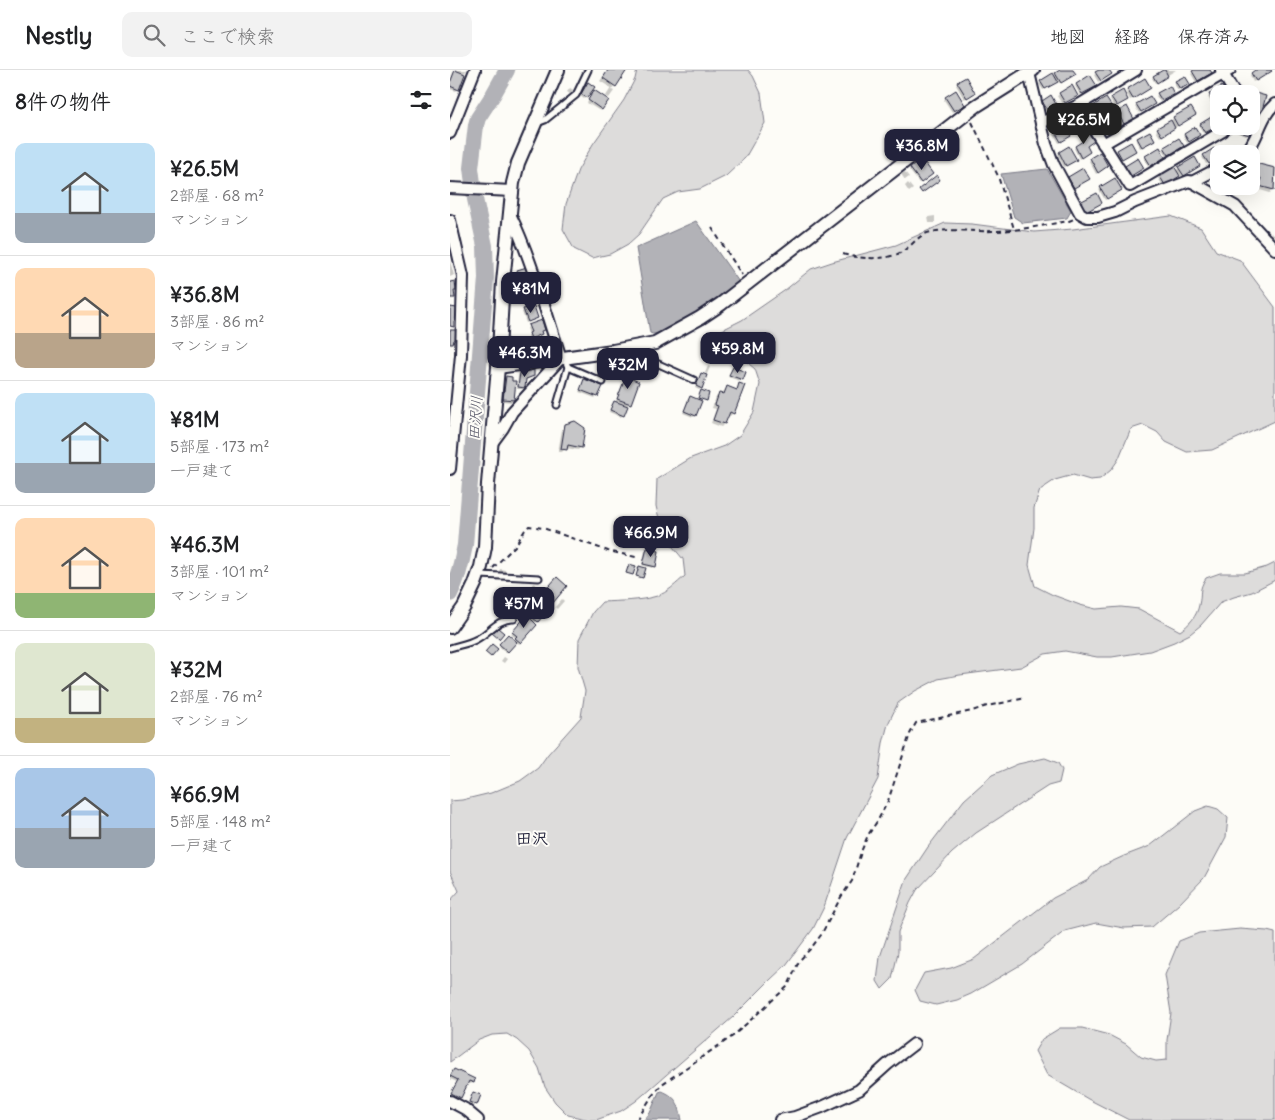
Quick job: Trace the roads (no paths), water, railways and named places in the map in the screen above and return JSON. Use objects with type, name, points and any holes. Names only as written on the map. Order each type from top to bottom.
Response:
[{"type":"street","points":[[450,133],[475,70]]},
{"type":"street","points":[[450,627],[464,607],[480,573],[485,547],[503,282],[512,191],[518,164],[558,70]]},
{"type":"street","points":[[1041,123],[1079,105],[1136,70]]},
{"type":"street","points":[[498,367],[564,361],[655,343],[721,304],[968,112],[1031,71],[1046,144],[1054,165],[1077,209],[1084,216],[1098,217],[1115,212],[1189,181],[1235,206],[1275,249]]},
{"type":"street","points":[[1104,144],[1224,71],[1231,85]]},
{"type":"street","points":[[1252,145],[1268,110],[1275,104]]},
{"type":"street","points":[[1079,105],[1130,186],[1216,135]]},
{"type":"street","points":[[1192,182],[1210,173]]},
{"type":"street","points":[[450,188],[512,191]]},
{"type":"street","points":[[510,214],[521,238],[564,361]]},
{"type":"street","points":[[450,220],[463,276],[455,355],[450,469]]},
{"type":"street","points":[[492,443],[512,412],[564,361]]},
{"type":"street","points":[[780,1120],[795,1117],[859,1090],[914,1044]]},
{"type":"street","points":[[450,1101],[465,1109],[478,1120]]},
{"type":"lane","points":[[534,124],[545,120],[576,95],[588,70]]},
{"type":"lane","points":[[642,345],[652,360],[694,380]]},
{"type":"lane","points":[[557,405],[564,361],[603,382]]},
{"type":"lane","points":[[480,573],[539,578]]},
{"type":"lane","points":[[450,648],[477,639],[502,621],[514,619]]},
{"type":"waterway","name":"田沢川","points":[[450,594],[459,570],[465,545],[486,278],[485,246],[475,199],[471,168],[478,118],[507,70]]},
{"type":"district","name":"田沢","points":[[532,838]]}]
